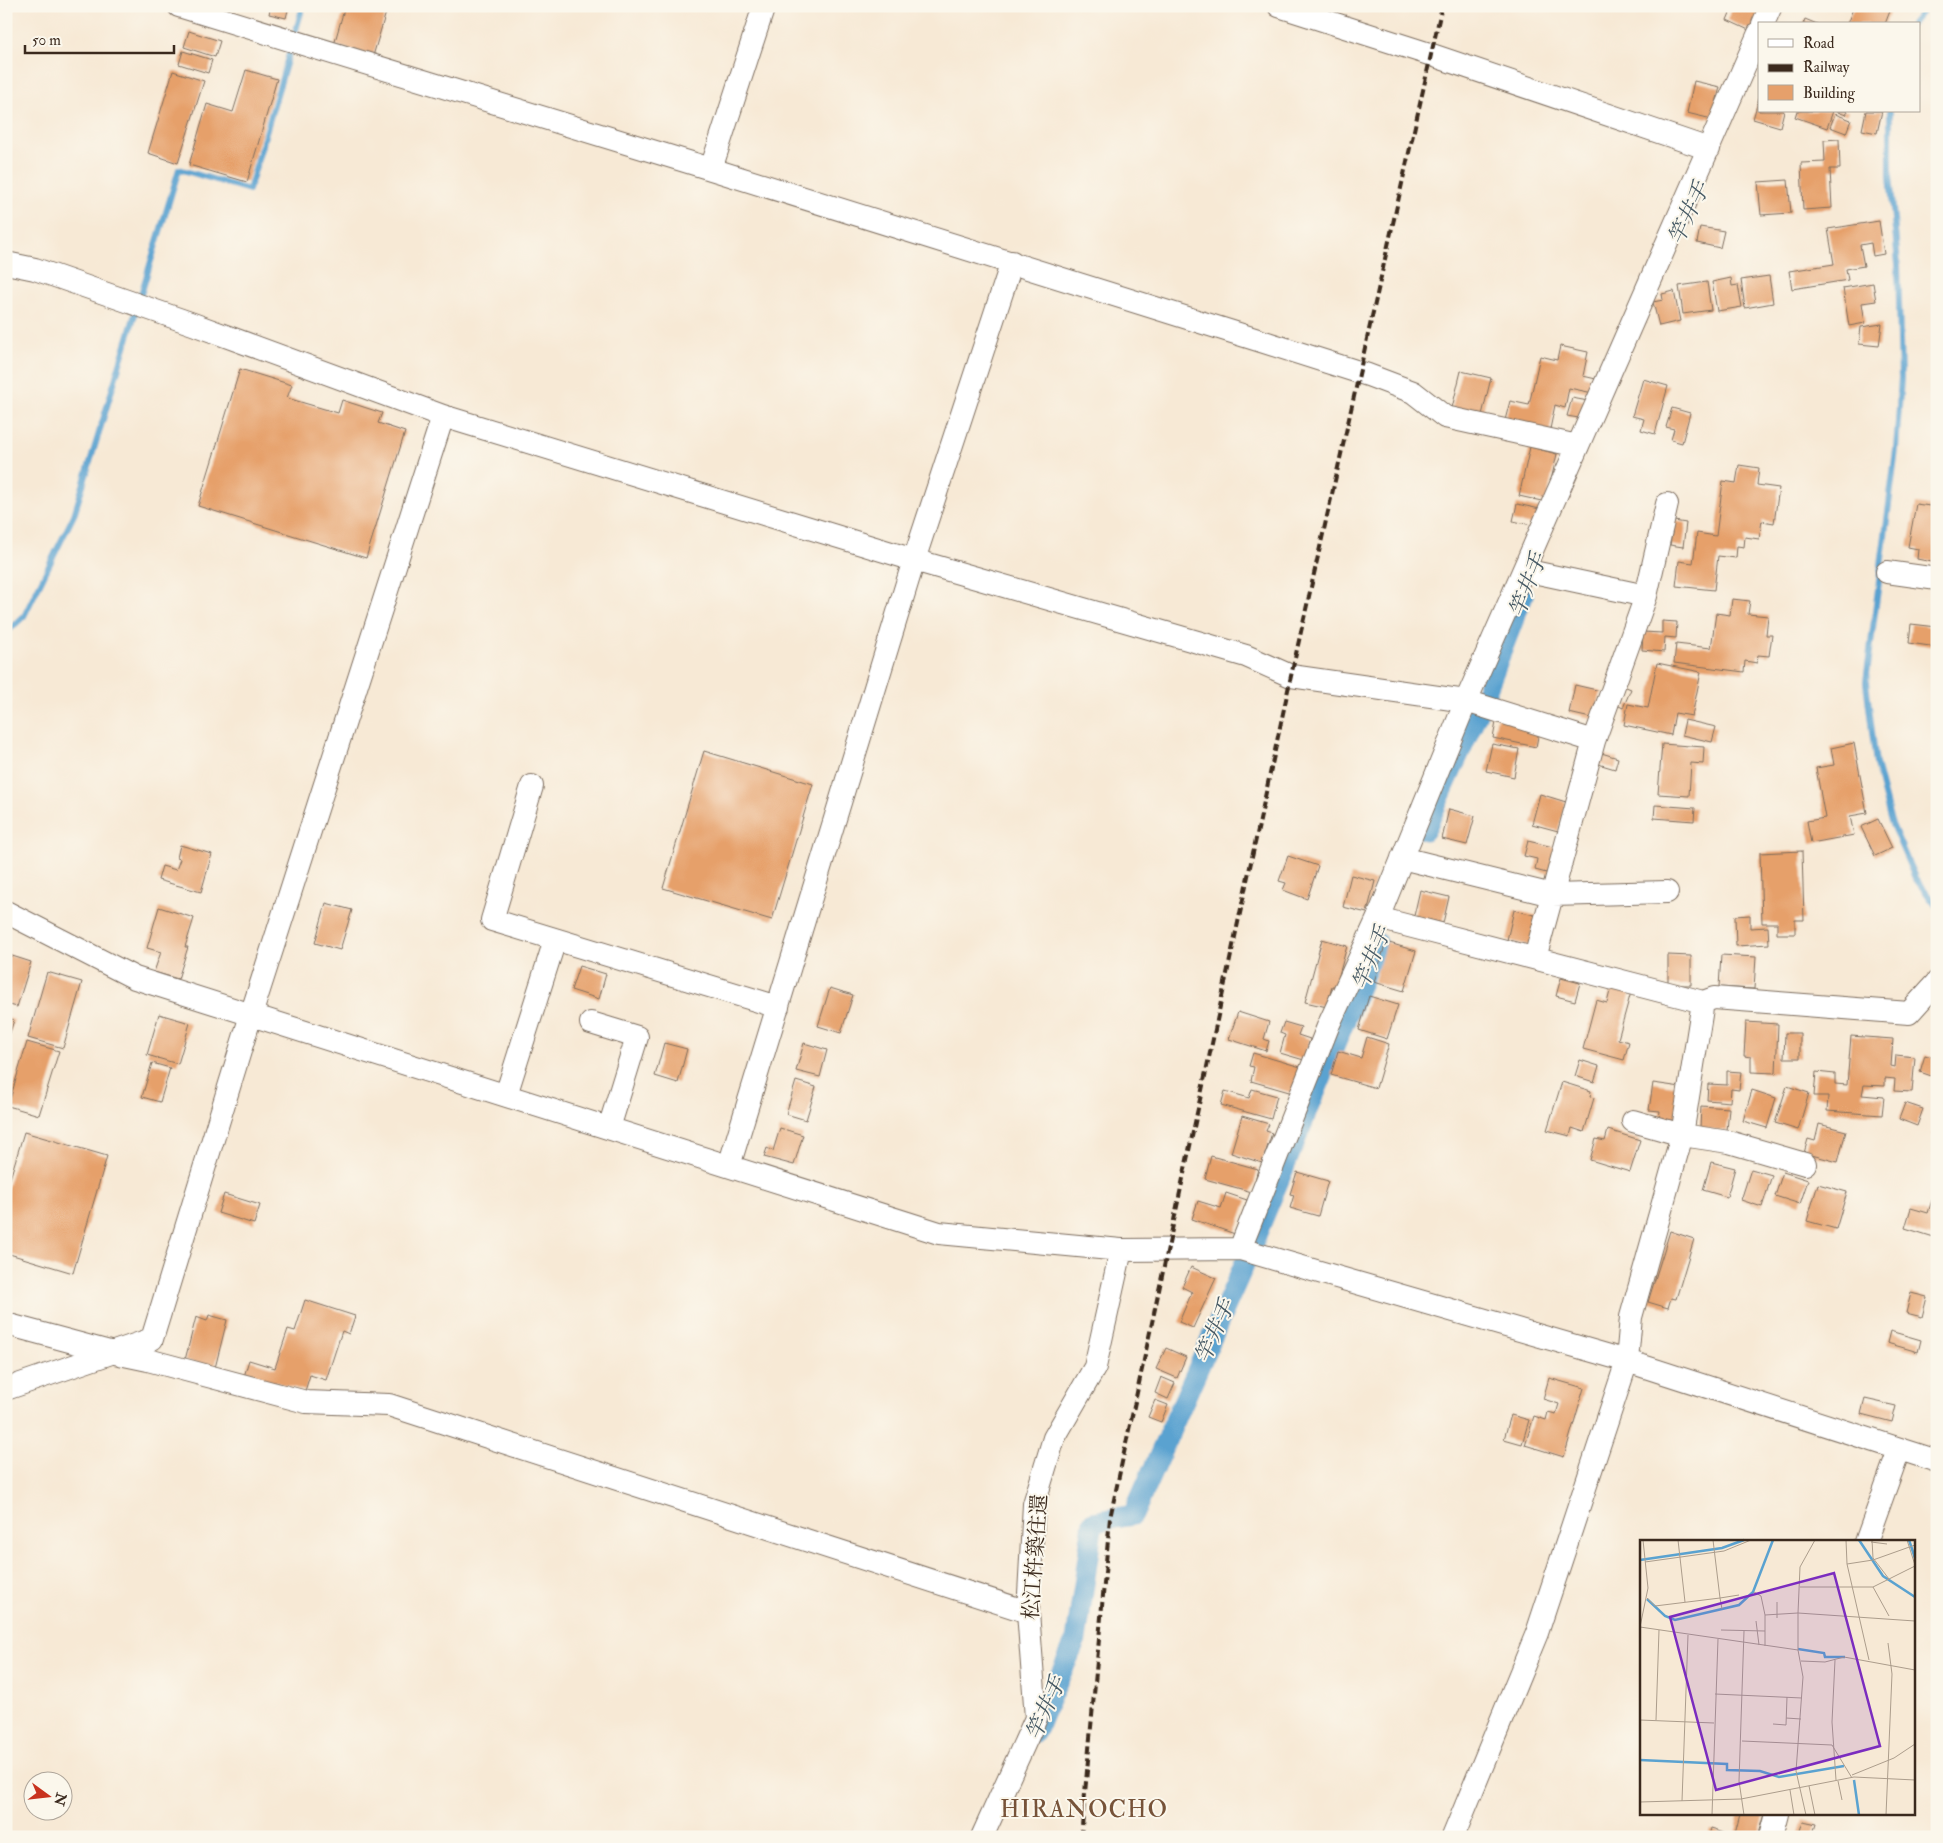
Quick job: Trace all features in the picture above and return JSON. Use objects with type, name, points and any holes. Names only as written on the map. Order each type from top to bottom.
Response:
[{"type":"street","points":[[179,6],[1012,262],[1368,375],[1413,392],[1445,417],[1578,446]]},
{"type":"street","points":[[712,169],[764,6]]},
{"type":"street","points":[[1279,6],[1435,56],[1709,149]]},
{"type":"street","points":[[1764,22],[1771,6]]},
{"type":"street","points":[[1240,1249],[1329,1024],[1378,918],[1466,701],[1758,34]]},
{"type":"street","points":[[729,1166],[914,560],[1012,262]]},
{"type":"street","points":[[6,263],[36,269],[193,324],[443,416],[914,560],[1246,656],[1291,676],[1466,701],[1594,741]]},
{"type":"street","points":[[6,1389],[152,1339],[251,1015],[443,416]]},
{"type":"street","points":[[1535,958],[1594,741],[1646,596],[1667,504]]},
{"type":"street","points":[[1524,570],[1646,596]]},
{"type":"street","points":[[1887,572],[1937,579]]},
{"type":"street","points":[[532,786],[492,920],[778,1007]]},
{"type":"street","points":[[1402,858],[1552,895],[1667,892]]},
{"type":"street","points":[[6,912],[135,978],[939,1233],[1121,1250],[1240,1249],[1627,1361],[1937,1461]]},
{"type":"street","points":[[1378,918],[1704,1002],[1714,998],[1909,1013],[1937,982]]},
{"type":"street","points":[[506,1095],[555,940]]},
{"type":"street","points":[[1453,1837],[1537,1633],[1627,1361],[1630,1316],[1682,1135],[1704,1002]]},
{"type":"street","points":[[591,1023],[637,1037],[609,1128]]},
{"type":"street","points":[[1633,1121],[1682,1135],[1729,1142],[1805,1164]]},
{"type":"street","name":"松江杵築往還","points":[[982,1837],[1036,1718],[1028,1612],[1034,1504],[1054,1438],[1095,1367],[1121,1250]]},
{"type":"street","points":[[6,1324],[306,1402],[390,1405],[1028,1612]]},
{"type":"street","points":[[1867,1540],[1899,1450]]},
{"type":"street","points":[[1771,1837],[1776,1816]]},
{"type":"building","points":[[271,6],[289,6],[286,18],[269,14]]},
{"type":"building","points":[[345,6],[379,6],[387,9],[373,56],[334,45]]},
{"type":"building","points":[[1733,6],[1762,6],[1751,31],[1727,20]]},
{"type":"building","points":[[1854,6],[1892,6],[1886,22],[1848,22]]},
{"type":"building","points":[[189,31],[220,41],[215,57],[184,47]]},
{"type":"building","points":[[183,51],[212,60],[208,73],[179,64]]},
{"type":"building","points":[[246,70],[277,79],[247,182],[189,165],[207,104],[233,112]]},
{"type":"building","points":[[173,71],[204,81],[178,163],[148,153]]},
{"type":"building","points":[[1694,81],[1720,87],[1712,119],[1687,113]]},
{"type":"building","points":[[1758,102],[1758,112],[1784,112],[1780,127],[1753,119]]},
{"type":"building","points":[[1797,112],[1833,112],[1827,128],[1795,117]]},
{"type":"building","points":[[1866,112],[1882,112],[1877,133],[1862,130]]},
{"type":"building","points":[[1835,114],[1851,120],[1846,133],[1830,127]]},
{"type":"building","points":[[1839,139],[1840,169],[1830,169],[1832,208],[1803,210],[1801,163],[1825,162],[1824,140]]},
{"type":"building","points":[[1788,180],[1791,213],[1761,215],[1758,182]]},
{"type":"building","points":[[1879,221],[1884,254],[1873,256],[1871,243],[1860,245],[1864,266],[1846,269],[1848,280],[1792,289],[1789,271],[1834,264],[1828,229]]},
{"type":"building","points":[[1700,227],[1724,231],[1720,248],[1697,243]]},
{"type":"building","points":[[1769,276],[1773,303],[1745,308],[1741,280]]},
{"type":"building","points":[[1731,278],[1732,286],[1738,285],[1742,307],[1717,311],[1712,282]]},
{"type":"building","points":[[1707,282],[1711,310],[1683,314],[1679,286]]},
{"type":"building","points":[[1873,283],[1876,301],[1862,303],[1865,323],[1849,326],[1843,288]]},
{"type":"building","points":[[1674,291],[1680,321],[1659,326],[1653,302],[1663,300],[1662,294]]},
{"type":"building","points":[[1882,324],[1879,346],[1859,344],[1861,327]]},
{"type":"building","points":[[1560,346],[1588,352],[1583,376],[1596,379],[1593,393],[1569,388],[1565,408],[1555,405],[1549,434],[1504,424],[1510,401],[1529,405],[1540,356],[1557,360]]},
{"type":"building","points":[[240,369],[292,385],[287,398],[338,413],[342,400],[382,413],[378,423],[405,432],[366,558],[198,506]]},
{"type":"building","points":[[1461,371],[1491,378],[1482,415],[1452,408]]},
{"type":"building","points":[[1643,379],[1668,386],[1655,434],[1641,430],[1644,419],[1632,416]]},
{"type":"building","points":[[1572,398],[1588,401],[1584,419],[1567,416]]},
{"type":"building","points":[[1672,408],[1690,413],[1682,443],[1671,440],[1674,429],[1666,427]]},
{"type":"building","points":[[1530,447],[1557,454],[1546,502],[1519,496]]},
{"type":"building","points":[[1739,465],[1759,468],[1757,485],[1779,488],[1774,523],[1762,521],[1759,539],[1745,537],[1744,547],[1737,546],[1736,558],[1718,556],[1714,590],[1676,586],[1679,561],[1693,563],[1697,533],[1716,536],[1723,481],[1736,483]]},
{"type":"building","points":[[1517,504],[1540,509],[1536,526],[1513,521]]},
{"type":"building","points":[[1916,504],[1937,507],[1937,563],[1917,559],[1918,549],[1908,547]]},
{"type":"building","points":[[1674,521],[1686,523],[1683,547],[1670,545]]},
{"type":"building","points":[[1732,599],[1750,601],[1748,614],[1768,616],[1766,635],[1772,635],[1769,656],[1758,655],[1757,663],[1745,661],[1744,672],[1674,663],[1676,644],[1711,648],[1716,613],[1730,615]]},
{"type":"building","points":[[1662,621],[1677,622],[1676,638],[1665,637],[1664,652],[1642,650],[1643,632],[1662,633]]},
{"type":"building","points":[[1911,624],[1937,627],[1937,647],[1909,643]]},
{"type":"building","points":[[1657,663],[1701,672],[1692,716],[1675,713],[1671,735],[1624,725],[1628,704],[1648,708]]},
{"type":"building","points":[[1575,685],[1601,691],[1595,719],[1569,713]]},
{"type":"building","points":[[1621,685],[1631,689],[1623,708],[1613,703]]},
{"type":"building","points":[[1497,717],[1540,726],[1536,747],[1493,738]]},
{"type":"building","points":[[1685,720],[1716,727],[1712,742],[1682,735]]},
{"type":"building","points":[[1854,743],[1867,813],[1850,816],[1854,835],[1811,843],[1807,821],[1825,818],[1816,768],[1834,765],[1831,748]]},
{"type":"building","points":[[1492,744],[1519,749],[1514,777],[1486,771]]},
{"type":"building","points":[[1662,744],[1704,747],[1703,764],[1691,763],[1689,796],[1658,794]]},
{"type":"building","points":[[704,751],[813,784],[772,920],[663,888]]},
{"type":"building","points":[[1598,752],[1618,758],[1615,769],[1595,763]]},
{"type":"building","points":[[1540,794],[1566,802],[1558,831],[1532,824]]},
{"type":"building","points":[[1655,805],[1695,808],[1694,821],[1654,818]]},
{"type":"building","points":[[1449,809],[1475,816],[1467,845],[1442,839]]},
{"type":"building","points":[[1878,819],[1892,848],[1875,856],[1861,827]]},
{"type":"building","points":[[1528,841],[1557,848],[1550,874],[1535,870],[1537,859],[1524,856]]},
{"type":"building","points":[[180,845],[212,854],[201,892],[158,880],[162,866],[176,870],[180,859],[177,858]]},
{"type":"building","points":[[1802,851],[1804,920],[1795,920],[1795,934],[1777,934],[1777,923],[1762,923],[1760,853]]},
{"type":"building","points":[[1288,856],[1318,866],[1307,899],[1283,890],[1286,883],[1279,881]]},
{"type":"building","points":[[1351,875],[1375,881],[1367,913],[1343,907]]},
{"type":"building","points":[[1420,890],[1449,897],[1443,923],[1414,916]]},
{"type":"building","points":[[326,903],[352,910],[340,950],[315,943]]},
{"type":"building","points":[[159,907],[194,918],[185,947],[188,947],[178,979],[154,972],[161,952],[147,948]]},
{"type":"building","points":[[1514,910],[1538,916],[1531,946],[1507,940]]},
{"type":"building","points":[[1750,915],[1750,928],[1768,927],[1769,944],[1736,946],[1735,916]]},
{"type":"building","points":[[1322,939],[1347,946],[1336,986],[1332,986],[1327,1007],[1305,1002]]},
{"type":"building","points":[[1386,942],[1416,951],[1404,991],[1374,982]]},
{"type":"building","points":[[6,954],[31,962],[17,1007],[6,1004]]},
{"type":"building","points":[[1668,955],[1691,956],[1691,985],[1668,985]]},
{"type":"building","points":[[1721,955],[1756,957],[1754,989],[1719,987]]},
{"type":"building","points":[[579,966],[606,974],[599,999],[571,990]]},
{"type":"building","points":[[47,972],[82,982],[63,1048],[28,1038]]},
{"type":"building","points":[[1561,978],[1580,983],[1575,1001],[1556,996]]},
{"type":"building","points":[[1611,987],[1631,992],[1618,1039],[1629,1042],[1624,1060],[1583,1049],[1596,1000],[1607,1003]]},
{"type":"building","points":[[830,988],[853,995],[841,1033],[818,1026]]},
{"type":"building","points":[[1369,996],[1398,1005],[1387,1039],[1359,1030]]},
{"type":"building","points":[[1238,1012],[1269,1022],[1264,1039],[1269,1041],[1266,1051],[1229,1039]]},
{"type":"building","points":[[159,1014],[190,1023],[178,1064],[147,1055]]},
{"type":"building","points":[[6,1017],[14,1020],[7,1042],[6,1042]]},
{"type":"building","points":[[1284,1022],[1301,1027],[1298,1035],[1310,1039],[1304,1060],[1280,1053],[1285,1035],[1280,1033]]},
{"type":"building","points":[[1746,1022],[1778,1024],[1776,1073],[1751,1072],[1751,1057],[1744,1056]]},
{"type":"building","points":[[1785,1033],[1800,1033],[1800,1058],[1784,1058]]},
{"type":"building","points":[[1851,1036],[1893,1039],[1891,1066],[1895,1067],[1896,1055],[1915,1057],[1912,1092],[1894,1091],[1895,1079],[1885,1078],[1885,1086],[1864,1085],[1862,1095],[1884,1097],[1882,1115],[1827,1111],[1828,1096],[1814,1096],[1816,1072],[1835,1074],[1835,1084],[1847,1085]]},
{"type":"building","points":[[1367,1037],[1389,1044],[1376,1088],[1331,1075],[1338,1051],[1361,1058]]},
{"type":"building","points":[[27,1042],[59,1051],[39,1115],[8,1106]]},
{"type":"building","points":[[664,1043],[687,1049],[678,1083],[655,1076]]},
{"type":"building","points":[[804,1043],[827,1050],[820,1077],[796,1071]]},
{"type":"building","points":[[1253,1053],[1304,1068],[1296,1094],[1251,1081],[1254,1067],[1249,1066]]},
{"type":"building","points":[[1925,1055],[1937,1059],[1937,1078],[1920,1072]]},
{"type":"building","points":[[1580,1060],[1599,1066],[1594,1082],[1575,1076]]},
{"type":"building","points":[[152,1063],[170,1068],[160,1102],[142,1097]]},
{"type":"building","points":[[1727,1071],[1741,1072],[1739,1090],[1731,1089],[1730,1102],[1707,1100],[1708,1084],[1727,1085]]},
{"type":"building","points":[[796,1081],[816,1087],[806,1120],[786,1114]]},
{"type":"building","points":[[1562,1082],[1591,1091],[1590,1097],[1594,1098],[1584,1132],[1572,1128],[1570,1136],[1547,1130]]},
{"type":"building","points":[[1653,1083],[1681,1087],[1676,1121],[1659,1118],[1660,1111],[1649,1110]]},
{"type":"building","points":[[1787,1086],[1809,1093],[1798,1130],[1775,1123]]},
{"type":"building","points":[[1252,1089],[1277,1096],[1271,1119],[1221,1105],[1225,1091],[1249,1098]]},
{"type":"building","points":[[1752,1090],[1776,1098],[1767,1128],[1743,1121]]},
{"type":"building","points":[[1905,1103],[1923,1109],[1917,1126],[1899,1119]]},
{"type":"building","points":[[1701,1106],[1729,1108],[1727,1131],[1700,1128]]},
{"type":"building","points":[[1242,1116],[1269,1124],[1266,1131],[1272,1133],[1262,1163],[1231,1153]]},
{"type":"building","points":[[1937,1119],[1937,1136],[1932,1135]]},
{"type":"building","points":[[1819,1124],[1846,1131],[1838,1162],[1804,1153],[1808,1139],[1815,1141]]},
{"type":"building","points":[[780,1128],[803,1135],[794,1165],[764,1157],[767,1148],[773,1151]]},
{"type":"building","points":[[1608,1130],[1640,1140],[1630,1172],[1590,1160],[1596,1139],[1605,1141]]},
{"type":"building","points":[[24,1132],[107,1156],[73,1273],[6,1253],[6,1192]]},
{"type":"building","points":[[1211,1156],[1258,1169],[1252,1192],[1205,1179]]},
{"type":"building","points":[[1711,1162],[1735,1168],[1727,1197],[1703,1190]]},
{"type":"building","points":[[1751,1169],[1772,1175],[1762,1207],[1741,1200]]},
{"type":"building","points":[[1297,1172],[1328,1181],[1318,1216],[1290,1208],[1294,1195],[1290,1194]]},
{"type":"building","points":[[1783,1172],[1808,1180],[1800,1204],[1775,1196]]},
{"type":"building","points":[[1818,1184],[1847,1192],[1836,1229],[1807,1221]]},
{"type":"building","points":[[1936,1187],[1937,1238],[1905,1228],[1911,1208],[1928,1213]]},
{"type":"building","points":[[1226,1193],[1247,1200],[1235,1234],[1192,1219],[1198,1201],[1221,1208]]},
{"type":"building","points":[[224,1194],[260,1205],[254,1224],[218,1213]]},
{"type":"building","points":[[1670,1231],[1694,1239],[1676,1299],[1671,1298],[1668,1308],[1648,1302]]},
{"type":"building","points":[[1191,1267],[1216,1278],[1193,1328],[1179,1322],[1192,1292],[1182,1287]]},
{"type":"building","points":[[1911,1293],[1927,1297],[1922,1317],[1906,1313]]},
{"type":"building","points":[[305,1300],[355,1316],[349,1334],[342,1331],[326,1380],[310,1375],[305,1391],[275,1382],[272,1390],[243,1380],[249,1360],[275,1368],[288,1329],[295,1331]]},
{"type":"building","points":[[209,1315],[227,1320],[215,1368],[185,1360],[196,1317],[207,1321]]},
{"type":"building","points":[[1890,1331],[1921,1340],[1918,1352],[1887,1343]]},
{"type":"building","points":[[1166,1348],[1186,1357],[1177,1378],[1156,1369]]},
{"type":"building","points":[[1161,1377],[1175,1383],[1168,1399],[1155,1393]]},
{"type":"building","points":[[1549,1378],[1584,1388],[1564,1457],[1525,1445],[1534,1416],[1546,1420],[1548,1412],[1556,1414],[1559,1404],[1543,1399]]},
{"type":"building","points":[[1865,1399],[1896,1406],[1892,1422],[1861,1414]]},
{"type":"building","points":[[1155,1400],[1168,1405],[1161,1422],[1148,1417]]},
{"type":"building","points":[[1511,1415],[1529,1420],[1522,1444],[1504,1439]]},
{"type":"building","points":[[1740,1816],[1764,1816],[1758,1837],[1744,1837],[1735,1834]]},
{"type":"building","points":[[1803,1821],[1817,1824],[1813,1837],[1798,1837]]},
{"type":"building","points":[[1710,1829],[1730,1835],[1730,1837],[1708,1837]]},
{"type":"waterway","points":[[6,633],[24,616],[74,515],[179,169],[249,190],[303,6]]},
{"type":"waterway","points":[[1914,22],[1927,6]]},
{"type":"waterway","points":[[1890,112],[1890,175],[1898,264],[1901,378],[1896,450],[1866,682],[1876,764],[1891,822],[1915,878],[1937,907]]},
{"type":"waterway","name":"竿井手","points":[[1425,830],[1482,702],[1523,595]]},
{"type":"waterway","name":"竿井手","points":[[1035,1732],[1076,1640],[1093,1522],[1133,1515],[1240,1274],[1377,943]]},
{"type":"railway","points":[[1081,1837],[1110,1518],[1291,676],[1442,6]]},
{"type":"district","name":"HIRANOCHO","points":[[1084,1809]]}]
